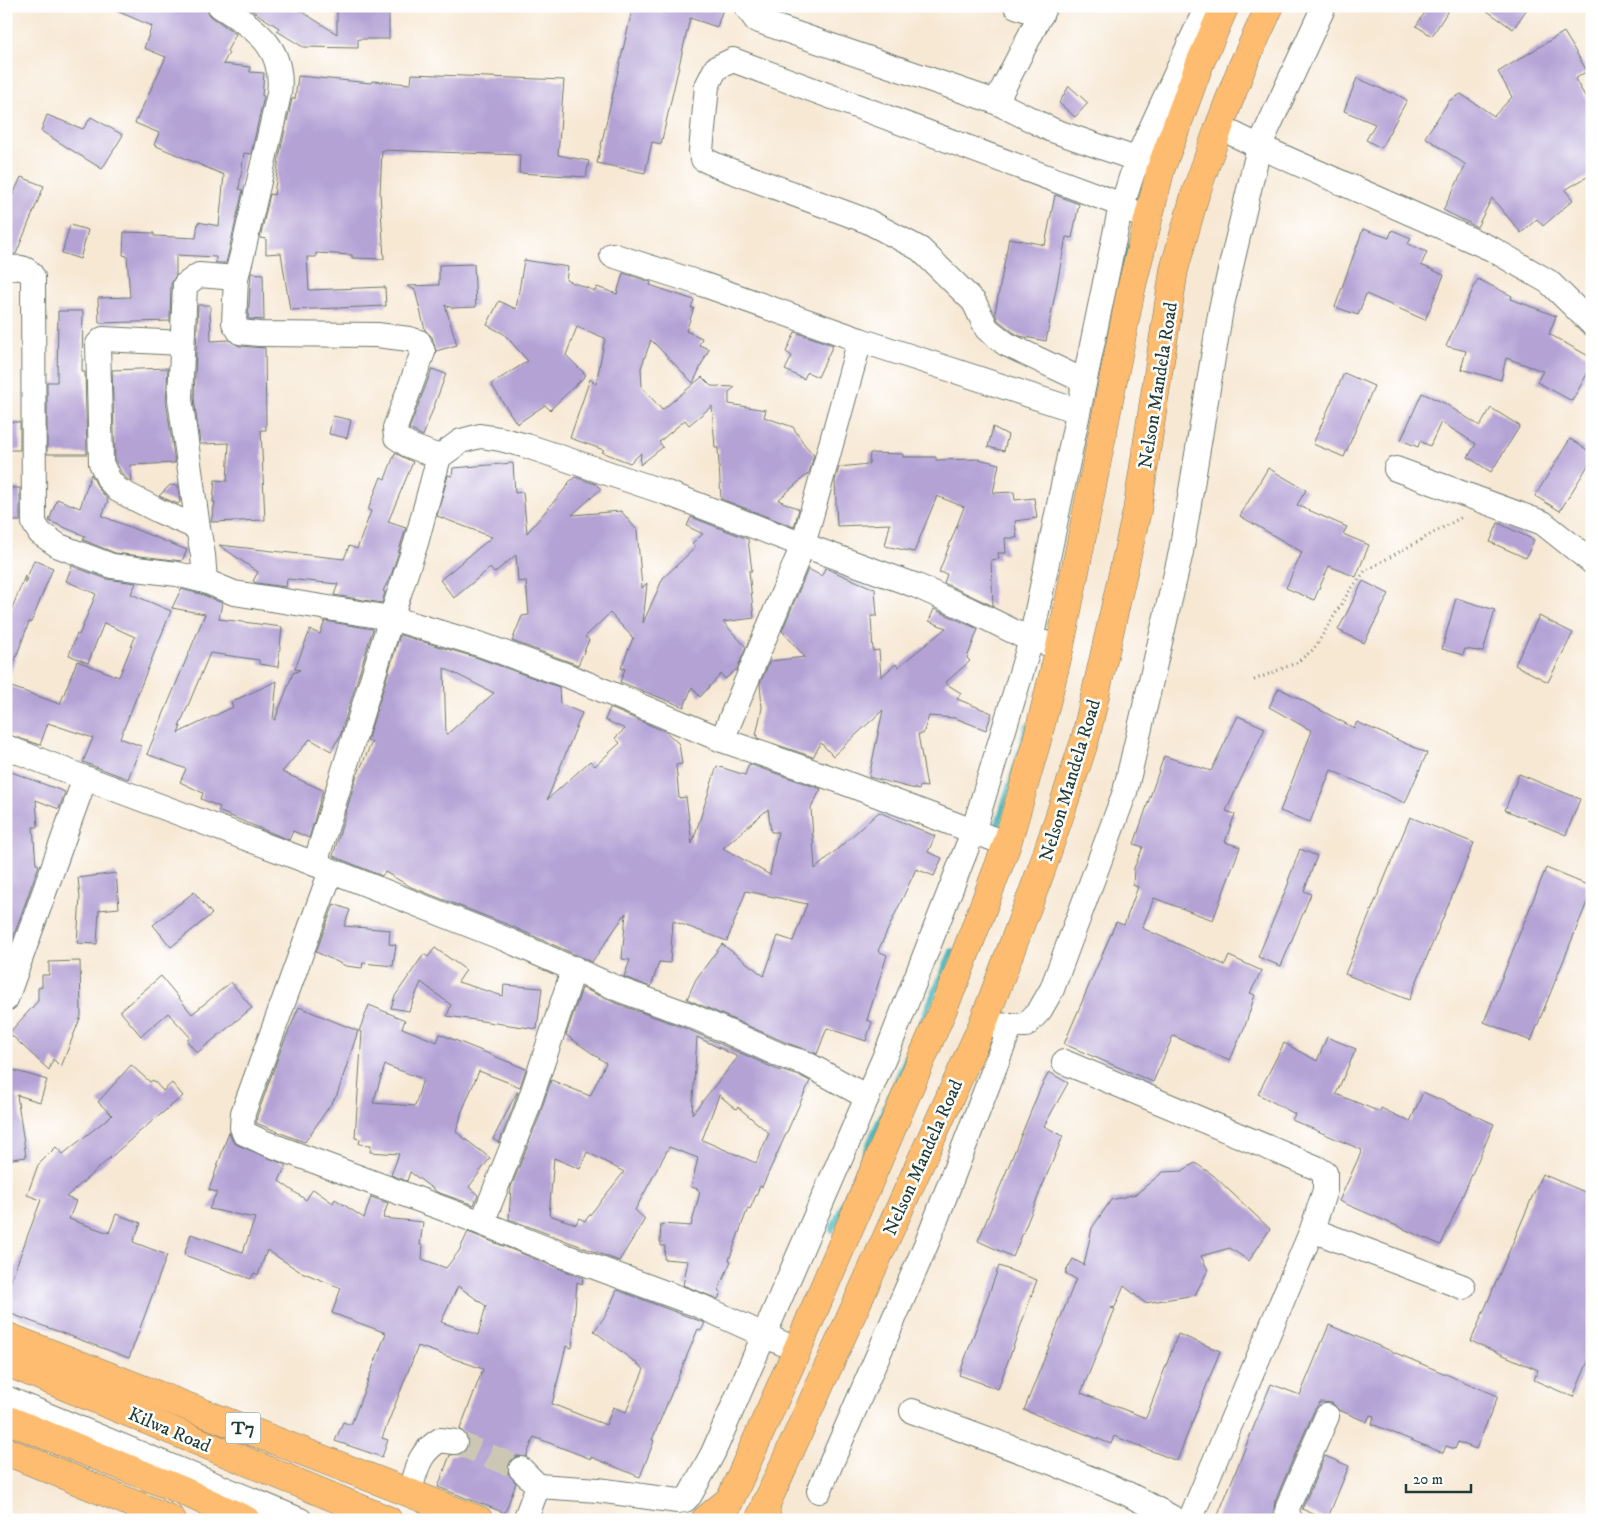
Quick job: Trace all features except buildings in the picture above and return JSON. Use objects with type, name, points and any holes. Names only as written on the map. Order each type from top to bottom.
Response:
[{"type":"main road","name":"Nelson Mandela Road","points":[[725,1511],[798,1350],[955,981],[1007,844],[1036,744],[1060,647],[1131,290],[1148,220],[1149,164],[1200,63],[1225,6]]},
{"type":"main road","name":"Nelson Mandela Road","points":[[764,1514],[982,1026],[1042,868],[1085,740],[1137,511],[1174,270],[1195,195],[1218,127],[1242,67],[1270,6]]},
{"type":"main road","name":"T7","points":[[6,1336],[479,1520]]},
{"type":"main road","name":"Kilwa Road","points":[[6,1362],[388,1520]]},
{"type":"main road","points":[[6,1419],[183,1491],[246,1520]]},
{"type":"main road","points":[[6,1451],[172,1520]]},
{"type":"main road","points":[[705,1520],[725,1511]]},
{"type":"street","points":[[220,6],[250,26],[274,52],[280,68],[281,80],[269,140],[236,278],[234,323],[240,332],[259,334],[377,335],[419,342],[423,352],[395,428],[396,437],[408,445],[440,457]]},
{"type":"street","points":[[746,6],[756,20],[996,102],[1052,130],[1149,164]]},
{"type":"street","points":[[996,102],[1043,10],[1016,6]]},
{"type":"street","points":[[521,1469],[538,1486],[598,1490],[678,1501],[685,1500],[690,1495],[713,1452],[891,1042],[973,832],[1031,640],[1122,205],[1149,164],[1207,6]]},
{"type":"street","points":[[982,1026],[1026,1025],[1040,1010],[1052,989],[1125,792],[1181,552],[1221,308],[1259,147],[1324,6]]},
{"type":"street","points":[[1084,381],[1006,344],[987,329],[974,302],[920,249],[867,221],[718,166],[704,159],[700,150],[707,86],[716,68],[734,60],[1122,205],[1148,220]]},
{"type":"street","points":[[1218,127],[1259,147],[1492,249],[1549,282],[1592,324]]},
{"type":"street","points":[[612,255],[699,283],[860,340],[1078,411]]},
{"type":"street","points":[[6,268],[23,267],[30,271],[33,277],[34,523],[40,533],[59,546],[112,566],[177,574],[205,581],[234,593],[391,618],[482,645],[571,676],[722,740],[840,781],[1007,844]]},
{"type":"street","points":[[205,581],[203,555],[180,399],[185,285],[200,275],[236,278]]},
{"type":"street","points":[[182,343],[102,339],[98,344],[101,463],[109,480],[118,490],[158,511],[198,528]]},
{"type":"street","points":[[722,740],[803,545],[860,340]]},
{"type":"street","points":[[798,1350],[698,1305],[244,1133],[242,1127],[243,1113],[323,867],[391,618],[416,543],[440,457],[461,441],[480,436],[527,446],[667,494],[917,586],[1031,640],[1060,647]]},
{"type":"street","points":[[1396,470],[1543,523],[1592,562]]},
{"type":"street","points":[[6,747],[323,867],[505,939],[624,991],[690,1015],[782,1056],[805,1063],[867,1097]]},
{"type":"street","points":[[6,999],[85,778]]},
{"type":"street","points":[[482,1223],[526,1112],[574,968]]},
{"type":"street","points":[[819,1491],[928,1240],[1011,1025]]},
{"type":"street","points":[[1064,1062],[1325,1173],[1324,1190],[1312,1230],[1190,1520]]},
{"type":"street","points":[[1312,1230],[1464,1287]]},
{"type":"street","points":[[6,1398],[300,1520]]},
{"type":"street","points":[[912,1412],[1061,1466],[1128,1494],[1177,1520]]},
{"type":"street","points":[[1291,1520],[1287,1515],[1288,1506],[1327,1416]]},
{"type":"street","points":[[409,1492],[422,1455],[429,1446],[440,1440],[454,1442]]},
{"type":"street","points":[[525,1520],[538,1486]]},
{"type":"path","points":[[1254,680],[1296,663],[1314,649],[1348,593],[1365,571],[1487,503]]},
{"type":"waterway","points":[[1123,265],[1127,246]]},
{"type":"waterway","points":[[995,834],[1027,726]]},
{"type":"waterway","points":[[832,1230],[952,951]]},
{"type":"tunnel","points":[[455,1442],[521,1469]]}]
